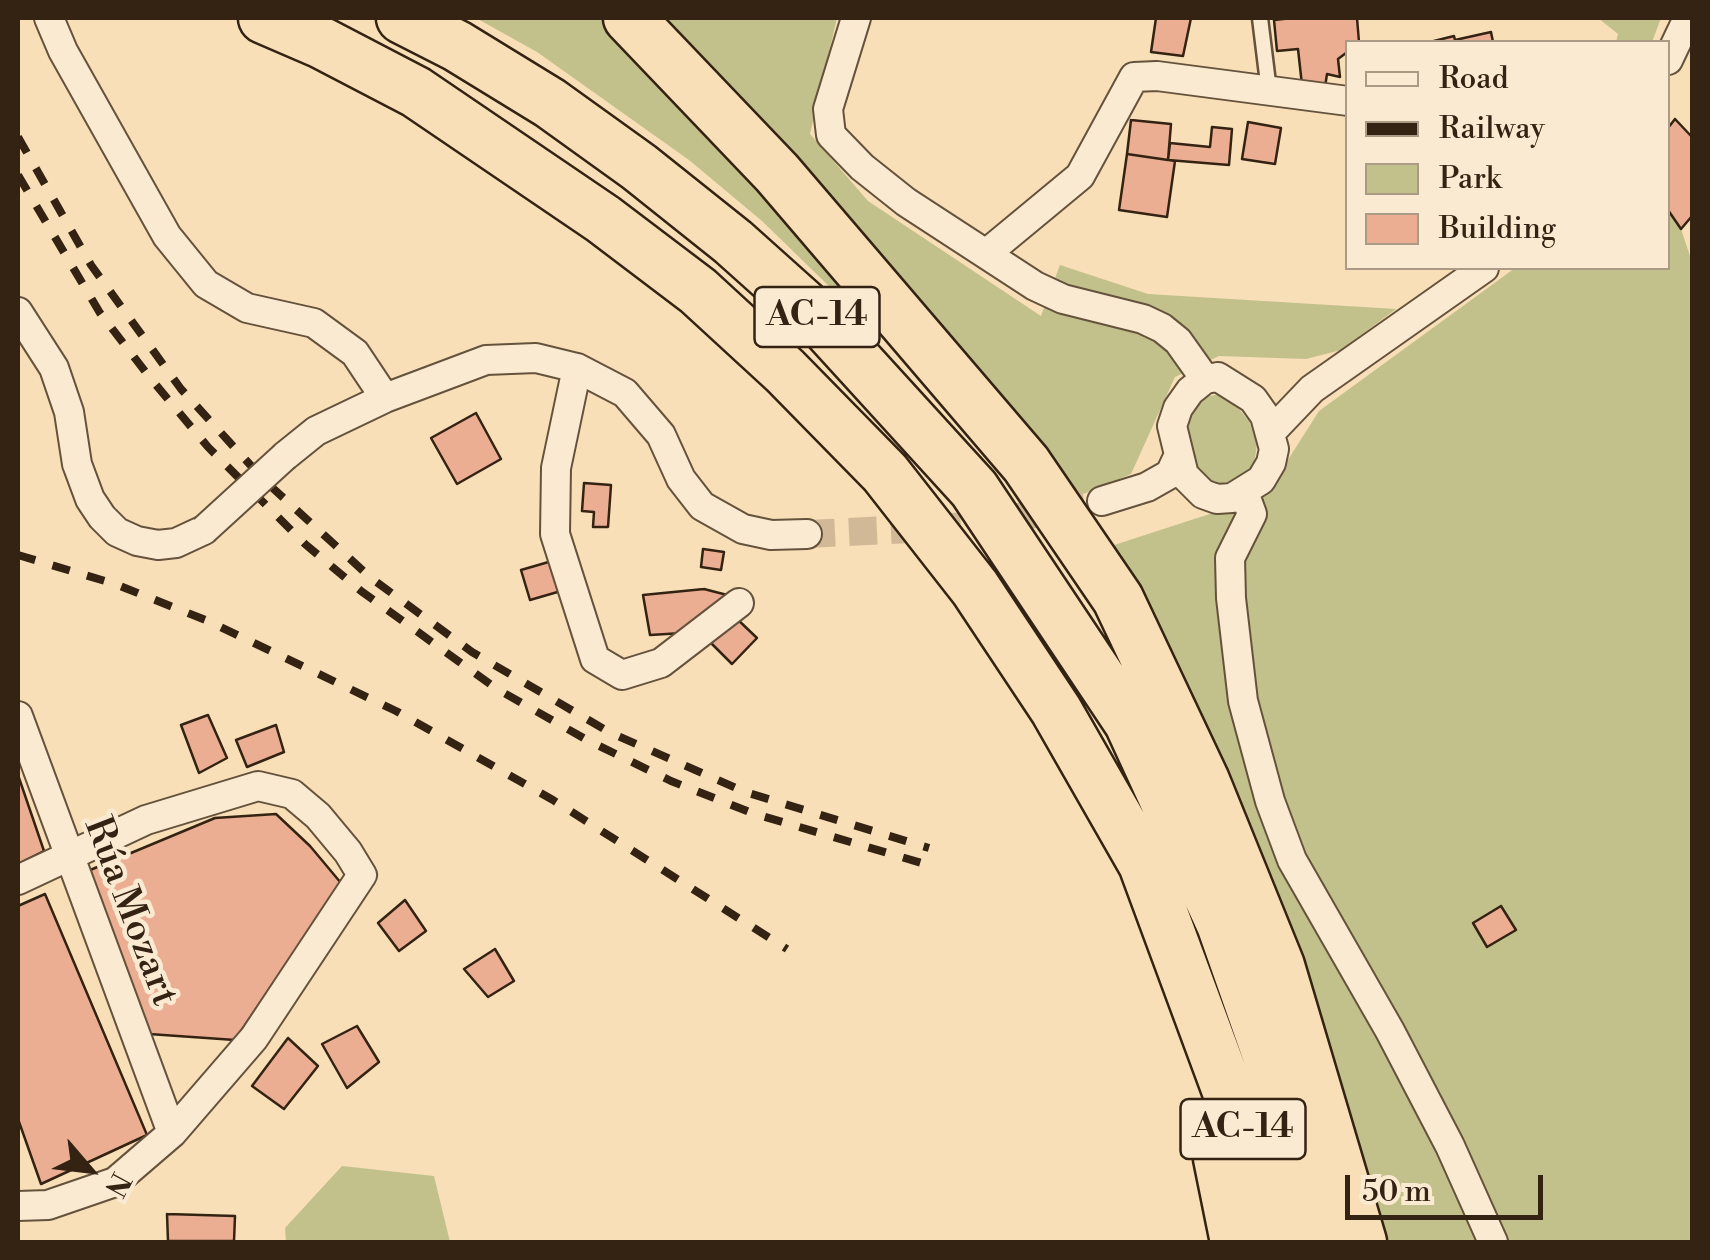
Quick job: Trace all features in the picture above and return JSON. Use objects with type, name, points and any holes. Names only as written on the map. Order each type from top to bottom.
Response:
[{"type":"highway","name":"AC-14","points":[[264,18],[416,92],[603,219],[698,291],[785,371],[885,473],[976,588],[1056,710],[1144,864],[1249,1148],[1274,1242]]},
{"type":"highway","name":"AC-14","points":[[402,18],[457,46],[550,103],[734,242],[820,319],[974,489],[1130,722],[1222,924],[1295,1132],[1322,1242]]},
{"type":"highway","points":[[629,18],[776,174],[1026,464],[1118,600],[1204,782],[1279,966],[1360,1242]]},
{"type":"highway","points":[[1130,722],[1206,845],[1340,1172]]},
{"type":"highway","points":[[1203,1019],[1215,1136],[1236,1242]]},
{"type":"street","points":[[50,18],[63,51],[167,236],[206,284],[247,308],[314,323],[355,354],[385,398]]},
{"type":"street","points":[[856,18],[828,109],[831,135],[862,167],[906,202],[1035,286],[1063,299],[1143,319],[1162,328],[1178,341],[1205,380]]},
{"type":"street","points":[[1670,56],[1688,18]]},
{"type":"street","points":[[987,253],[1080,176],[1134,77],[1157,76],[1345,100]]},
{"type":"street","points":[[1271,432],[1312,390],[1481,270]]},
{"type":"street","points":[[18,312],[58,378],[69,412],[77,464],[90,500],[117,532],[137,542],[176,543],[204,530],[316,430],[385,398],[486,360],[536,358],[577,368],[624,393],[661,435],[681,479],[702,506],[742,529],[771,535],[807,534]]},
{"type":"street","points":[[577,368],[556,468],[555,534],[595,659],[622,676],[661,663],[739,603]]},
{"type":"street","points":[[1218,377],[1253,400],[1271,432],[1271,463],[1261,480],[1244,492],[1232,498],[1217,498],[1184,475],[1172,426],[1178,408],[1190,391],[1205,380],[1218,377]]},
{"type":"street","points":[[1253,400],[1312,390]]},
{"type":"street","points":[[1102,501],[1147,487],[1170,474],[1178,459]]},
{"type":"street","points":[[1147,487],[1195,486]]},
{"type":"street","points":[[1244,492],[1252,514],[1230,558],[1231,598],[1242,701],[1270,801],[1292,860],[1450,1146],[1492,1242]]},
{"type":"street","name":"Rúa Mozart","points":[[18,716],[172,1133]]},
{"type":"street","points":[[18,880],[146,820],[258,786],[292,794],[305,805],[348,852],[362,875],[254,1038],[172,1133],[115,1182],[48,1205],[18,1206]]},
{"type":"lane","points":[[1260,18],[1269,92]]},
{"type":"green space","points":[[476,18],[609,18],[882,313],[869,325],[762,221],[689,160],[537,52]]},
{"type":"green space","points":[[658,18],[837,18],[810,134],[868,201],[1041,316],[1060,265],[1148,294],[1396,309],[1341,350],[1306,359],[1219,356],[1175,377],[1131,474],[1069,500]]},
{"type":"green space","points":[[1598,18],[1661,18],[1653,40],[1616,40],[1618,34]]},
{"type":"green space","points":[[1670,213],[1681,229],[1692,262],[1692,1242],[1386,1242],[1329,1072],[1105,548],[1265,496],[1319,411],[1512,270],[1670,270]]},
{"type":"green space","points":[[1219,394],[1233,402],[1249,421],[1257,444],[1254,464],[1241,480],[1226,486],[1214,483],[1193,467],[1184,431],[1197,399]]},
{"type":"green space","points":[[342,1166],[434,1176],[450,1242],[286,1242],[285,1228]]},
{"type":"building","points":[[1156,18],[1191,18],[1183,56],[1151,52]]},
{"type":"building","points":[[1357,18],[1359,40],[1345,40],[1345,54],[1338,59],[1340,77],[1327,74],[1325,87],[1302,85],[1298,49],[1277,51],[1274,20]]},
{"type":"building","points":[[1491,32],[1493,40],[1455,40]]},
{"type":"building","points":[[1675,119],[1692,137],[1692,216],[1681,229],[1670,213],[1670,125]]},
{"type":"building","points":[[1131,120],[1171,124],[1168,160],[1127,154]]},
{"type":"building","points":[[1248,122],[1281,128],[1275,164],[1242,159]]},
{"type":"building","points":[[1212,127],[1232,129],[1229,165],[1168,160],[1170,143],[1210,147]]},
{"type":"building","points":[[1127,154],[1175,161],[1167,217],[1119,210]]},
{"type":"building","points":[[476,413],[501,459],[457,484],[431,438]]},
{"type":"building","points":[[584,483],[611,485],[608,527],[593,527],[594,512],[582,511]]},
{"type":"building","points":[[703,549],[724,552],[721,570],[701,567]]},
{"type":"building","points":[[552,561],[561,591],[530,600],[521,570]]},
{"type":"building","points":[[704,589],[731,596],[683,633],[650,635],[643,595]]},
{"type":"building","points":[[735,617],[757,638],[732,664],[710,642]]},
{"type":"building","points":[[208,715],[227,758],[199,773],[181,725]]},
{"type":"building","points":[[276,725],[284,752],[247,767],[236,740]]},
{"type":"building","points":[[18,775],[44,851],[18,864]]},
{"type":"building","points":[[276,814],[341,883],[235,1040],[149,1034],[83,873],[215,818]]},
{"type":"building","points":[[45,894],[147,1135],[41,1184],[18,1119],[18,906]]},
{"type":"building","points":[[405,900],[426,931],[399,951],[378,923]]},
{"type":"building","points":[[1501,906],[1516,930],[1487,947],[1473,923]]},
{"type":"building","points":[[495,949],[514,981],[488,997],[464,969]]},
{"type":"building","points":[[357,1026],[379,1062],[347,1088],[322,1044]]},
{"type":"building","points":[[288,1038],[318,1066],[284,1109],[252,1086]]},
{"type":"building","points":[[167,1214],[235,1216],[234,1241],[168,1241]]},
{"type":"tunnel","points":[[807,534],[971,526],[1102,501]]},
{"type":"railway","points":[[18,137],[91,265],[181,389],[265,481],[371,578],[472,652],[609,732],[745,792],[929,848]]},
{"type":"railway","points":[[18,175],[100,313],[151,379],[208,447],[305,544],[361,591],[497,689],[587,740],[671,781],[752,813],[925,864]]},
{"type":"railway","points":[[18,555],[115,584],[208,621],[396,711],[553,800],[787,949]]}]
